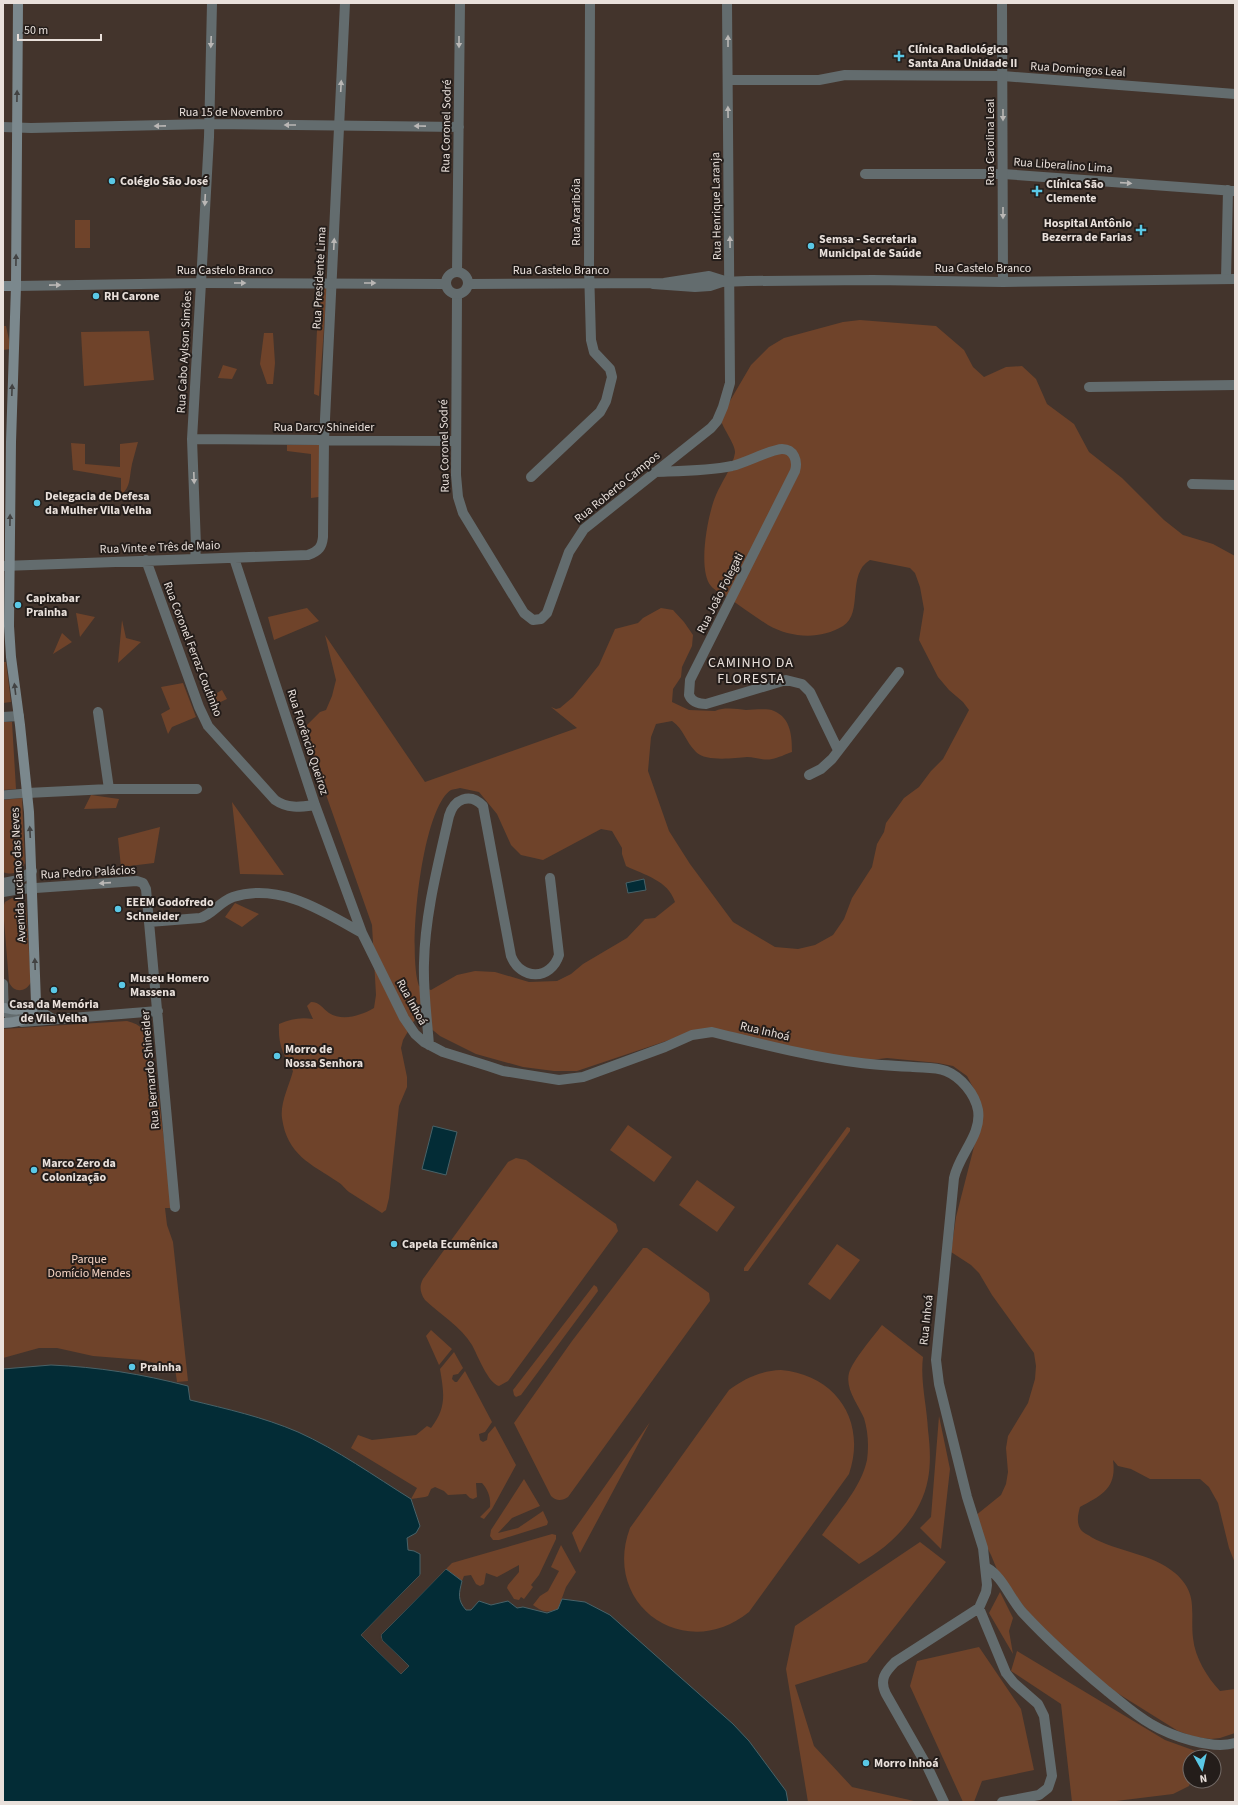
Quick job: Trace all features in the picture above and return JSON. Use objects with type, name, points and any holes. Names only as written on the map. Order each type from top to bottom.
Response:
[{"type":"main road","name":"Avenida Luciano das Neves","points":[[18,3],[16,286],[7,442],[6,566],[9,626],[7,657],[19,716],[27,793],[33,888],[36,1003]]},
{"type":"main road","name":"Rua Castelo Branco","points":[[3,286],[16,286]]},
{"type":"main road","points":[[4,1008],[21,1010],[29,1008],[36,1003]]},
{"type":"main road","points":[[3,1023],[22,1022],[30,1015],[36,1003]]},
{"type":"street","name":"Rua Cabo Aylson Simões","points":[[195,559],[196,546],[192,439],[209,124],[212,3]]},
{"type":"street","name":"Rua Presidente Lima","points":[[317,552],[322,546],[323,537],[324,440],[345,3]]},
{"type":"street","name":"Rua Coronel Sodré","points":[[457,272],[460,3]]},
{"type":"street","name":"Rua Araribóia","points":[[531,477],[600,412],[605,404],[612,382],[610,370],[594,352],[591,344],[590,3]]},
{"type":"street","name":"Rua Henrique Laranja","points":[[723,407],[730,383],[727,3]]},
{"type":"street","name":"Rua Carolina Leal","points":[[1002,3],[1003,282]]},
{"type":"street","name":"Rua Domingos Leal","points":[[728,80],[819,80],[844,75],[1003,76],[1235,94]]},
{"type":"street","name":"Rua 15 de Novembro","points":[[3,127],[17,128],[209,124],[459,127]]},
{"type":"street","name":"Rua Liberalino Lima","points":[[865,174],[1003,174],[1232,190]]},
{"type":"street","points":[[1230,279],[1232,190]]},
{"type":"street","points":[[457,272],[465,275],[469,284],[465,292],[457,294],[451,292],[446,284],[449,276],[457,272]]},
{"type":"street","name":"Rua Castelo Branco","points":[[469,284],[653,284],[702,276],[730,282],[873,280],[1003,282],[1230,279]]},
{"type":"street","name":"Rua Castelo Branco","points":[[16,286],[201,283],[446,284]]},
{"type":"street","name":"Rua Coronel Sodré","points":[[457,294],[456,487],[463,513],[524,613],[529,618],[536,620]]},
{"type":"street","points":[[1089,387],[1235,385]]},
{"type":"street","name":"Rua Roberto Campos","points":[[536,620],[544,617],[547,613],[569,552],[578,536],[597,518],[711,428],[717,421],[723,407]]},
{"type":"street","name":"Rua Darcy Shineider","points":[[192,439],[456,441]]},
{"type":"street","name":"Rua João Folegati","points":[[655,472],[720,468],[747,462],[781,449],[790,451],[795,458],[797,462],[795,471],[690,680],[689,695],[699,704],[706,704],[780,681],[796,681],[806,687],[810,692],[838,750]]},
{"type":"street","points":[[1192,484],[1235,485]]},
{"type":"street","name":"Rua Vinte e Três de Maio","points":[[6,566],[308,555],[317,552]]},
{"type":"street","name":"Rua Florêncio Queiroz","points":[[234,558],[315,805],[362,932]]},
{"type":"street","name":"Rua Coronel Ferraz Coutinho","points":[[146,560],[199,707],[208,726],[275,800],[286,806],[292,807],[315,805]]},
{"type":"street","points":[[810,775],[827,764],[899,672]]},
{"type":"street","points":[[98,712],[109,789]]},
{"type":"street","points":[[3,718],[19,716]]},
{"type":"street","points":[[3,795],[109,789],[197,789]]},
{"type":"street","points":[[429,1046],[423,981],[425,946],[431,901],[449,816],[453,806],[460,800],[475,799],[484,806],[512,956],[517,966],[527,973],[544,973],[550,970],[560,955],[550,878]]},
{"type":"street","name":"Rua Pedro Palácios","points":[[3,883],[19,880],[32,871]]},
{"type":"street","name":"Rua Pedro Palácios","points":[[3,892],[33,888],[137,881],[144,884]]},
{"type":"street","name":"Rua Bernardo Shineider","points":[[144,884],[158,1010],[175,1207]]},
{"type":"street","points":[[149,922],[200,918],[219,904],[232,898],[249,894],[271,894],[304,902],[362,932]]},
{"type":"street","name":"Rua Inhoá","points":[[362,932],[409,1027],[420,1039],[429,1046],[443,1052],[503,1071],[559,1080],[583,1077],[665,1047],[692,1035],[712,1032],[839,1060],[886,1066],[938,1069],[957,1077],[973,1097],[978,1116],[976,1129],[958,1166],[954,1178],[936,1360],[939,1384],[967,1497],[983,1548],[986,1568],[986,1592],[979,1608]]},
{"type":"street","points":[[3,984],[4,1008],[10,1017],[22,1022],[158,1010]]},
{"type":"street","points":[[36,1003],[43,1013],[53,1019]]},
{"type":"street","points":[[986,1568],[996,1575],[1022,1612],[1062,1653],[1130,1710],[1151,1724],[1176,1735],[1205,1743],[1227,1745],[1235,1743]]},
{"type":"street","points":[[944,1802],[927,1766],[884,1689],[883,1676],[895,1662],[979,1608],[1006,1673],[1042,1710],[1046,1724],[1052,1772],[1050,1785],[1044,1792],[1039,1795],[1002,1802]]},
{"type":"green space","points":[[75,220],[90,220],[90,248],[75,248]]},
{"type":"green space","points":[[319,287],[327,287],[319,396],[314,394]]},
{"type":"green space","points":[[860,320],[936,326],[964,350],[973,367],[984,377],[1006,367],[1022,366],[1036,379],[1047,404],[1074,424],[1089,452],[1122,478],[1164,520],[1183,535],[1213,544],[1235,556],[1235,1563],[1229,1548],[1218,1503],[1209,1487],[1200,1479],[1150,1479],[1131,1469],[1118,1466],[1113,1460],[1114,1470],[1110,1484],[1106,1490],[1095,1499],[1080,1507],[1078,1518],[1079,1527],[1091,1537],[1166,1566],[1183,1581],[1188,1588],[1192,1603],[1194,1645],[1199,1660],[1206,1673],[1220,1691],[1235,1689],[1235,1733],[1220,1738],[1211,1739],[1195,1737],[1178,1731],[1098,1681],[1040,1628],[998,1572],[984,1541],[975,1516],[1001,1495],[1006,1484],[1008,1472],[1006,1448],[1008,1436],[1028,1403],[1035,1379],[1036,1366],[1034,1353],[992,1295],[979,1273],[971,1265],[951,1252],[956,1217],[977,1135],[976,1093],[967,1076],[953,1066],[887,1058],[855,1062],[693,1032],[577,1071],[554,1071],[523,1067],[476,1054],[440,1036],[418,1018],[414,1021],[403,1040],[401,1048],[407,1077],[407,1087],[399,1106],[389,1198],[386,1210],[382,1213],[349,1192],[339,1183],[310,1164],[295,1150],[285,1131],[282,1118],[282,1106],[293,1071],[280,1044],[279,1024],[296,1019],[313,1019],[307,1006],[311,1002],[319,1004],[334,1016],[346,1017],[358,1015],[374,1008],[376,995],[372,925],[306,738],[307,725],[320,712],[326,710],[332,696],[336,680],[325,635],[425,782],[577,728],[551,707],[556,709],[560,708],[573,697],[587,680],[599,665],[615,629],[638,623],[643,618],[661,608],[673,610],[693,635],[692,646],[682,667],[681,677],[673,689],[672,702],[689,710],[715,711],[722,709],[764,709],[774,711],[780,714],[787,723],[791,734],[792,752],[777,758],[769,759],[747,757],[720,759],[706,757],[696,752],[676,724],[672,721],[656,724],[651,737],[648,771],[669,831],[690,864],[733,922],[775,947],[798,949],[815,945],[833,935],[844,919],[852,898],[872,867],[877,844],[884,832],[886,823],[904,798],[919,787],[931,771],[943,759],[969,710],[938,677],[919,640],[924,609],[920,587],[915,573],[910,568],[870,560],[863,566],[859,574],[856,584],[853,612],[849,620],[843,626],[834,631],[825,634],[806,636],[786,633],[768,625],[714,589],[707,578],[704,555],[707,527],[713,503],[732,463],[735,453],[734,446],[720,418],[751,365],[769,347],[784,338],[843,322]],"holes":[[[460,788],[479,792],[497,814],[511,845],[521,855],[543,860],[601,829],[612,831],[622,848],[622,854],[626,866],[661,883],[667,888],[675,902],[655,918],[645,919],[627,938],[583,964],[571,974],[557,981],[529,982],[495,972],[475,971],[457,975],[431,990],[419,986],[416,969],[416,915],[419,883],[432,824],[441,803],[451,790]]]},
{"type":"green space","points":[[3,326],[6,326],[11,349],[3,350]]},
{"type":"green space","points":[[149,331],[154,380],[84,386],[81,332]]},
{"type":"green space","points":[[264,333],[273,333],[275,363],[273,384],[267,384],[260,364]]},
{"type":"green space","points":[[223,365],[237,369],[232,379],[218,378]]},
{"type":"green space","points":[[138,442],[128,485],[123,493],[113,502],[121,492],[121,478],[73,470],[71,443],[85,444],[85,464],[120,467],[120,444]]},
{"type":"green space","points":[[287,445],[320,445],[319,497],[311,498],[311,454],[287,451]]},
{"type":"green space","points":[[307,608],[319,621],[274,640],[268,617]]},
{"type":"green space","points":[[76,613],[95,617],[80,637]]},
{"type":"green space","points":[[122,620],[126,638],[141,642],[118,663]]},
{"type":"green space","points":[[62,633],[72,642],[53,654]]},
{"type":"green space","points":[[3,662],[6,662],[11,702],[3,703]]},
{"type":"green space","points":[[183,683],[196,717],[172,727],[168,734],[161,714],[170,709],[161,687]]},
{"type":"green space","points":[[222,690],[227,699],[214,705],[213,709],[210,697]]},
{"type":"green space","points":[[3,722],[12,722],[16,789],[3,790]]},
{"type":"green space","points":[[91,795],[119,799],[116,808],[84,809]]},
{"type":"green space","points":[[22,798],[25,863],[19,871],[10,874],[3,872],[3,800]]},
{"type":"green space","points":[[232,802],[284,875],[240,874]]},
{"type":"green space","points":[[160,827],[154,863],[121,867],[118,838]]},
{"type":"green space","points":[[12,898],[21,900],[26,907],[31,982],[29,986],[23,990],[16,990],[9,982],[3,908],[5,902]]},
{"type":"green space","points":[[235,903],[259,914],[242,927],[225,917]]},
{"type":"green space","name":"Parque Domício Mendes","points":[[127,1021],[136,1024],[146,1033],[152,1046],[171,1208],[165,1208],[167,1225],[173,1242],[188,1381],[177,1382],[175,1368],[143,1360],[93,1356],[57,1348],[39,1348],[3,1358],[3,1029]]},
{"type":"green space","points":[[628,1125],[672,1157],[654,1182],[610,1150]]},
{"type":"green space","points":[[847,1127],[850,1128],[850,1131],[748,1271],[744,1271],[744,1268]]},
{"type":"green space","points":[[516,1158],[526,1160],[616,1224],[618,1231],[508,1381],[499,1386],[495,1384],[487,1375],[472,1345],[462,1332],[425,1300],[421,1292],[421,1287],[423,1279],[508,1162]]},
{"type":"green space","points":[[697,1180],[735,1207],[717,1232],[679,1205]]},
{"type":"green space","points":[[837,1244],[860,1260],[830,1300],[808,1284]]},
{"type":"green space","points":[[643,1248],[647,1248],[709,1293],[710,1301],[568,1497],[557,1500],[551,1496],[514,1423],[572,1341]]},
{"type":"green space","points":[[594,1285],[597,1287],[598,1291],[521,1395],[516,1397],[513,1390]]},
{"type":"green space","points":[[882,1325],[923,1357],[922,1375],[930,1467],[924,1493],[912,1518],[893,1539],[871,1557],[859,1564],[822,1535],[842,1509],[860,1480],[867,1460],[868,1439],[864,1418],[850,1391],[848,1379],[851,1368]]},
{"type":"green space","points":[[431,1330],[452,1349],[439,1365],[426,1336]]},
{"type":"green space","points":[[454,1352],[463,1368],[458,1374],[453,1375],[452,1379],[457,1382],[465,1371],[492,1422],[485,1432],[479,1434],[480,1440],[483,1442],[487,1440],[488,1434],[495,1426],[516,1465],[492,1509],[484,1519],[480,1517],[490,1507],[490,1500],[482,1483],[476,1483],[477,1497],[473,1499],[466,1494],[448,1495],[444,1491],[435,1487],[431,1489],[428,1496],[411,1499],[417,1488],[351,1448],[358,1435],[372,1440],[416,1435],[427,1426],[431,1428],[442,1407],[443,1386],[440,1369]]},
{"type":"green space","points":[[781,1370],[800,1374],[817,1381],[831,1391],[842,1404],[850,1419],[854,1436],[854,1455],[849,1474],[749,1612],[724,1626],[699,1632],[676,1629],[655,1618],[638,1602],[627,1581],[624,1556],[630,1528],[729,1390],[753,1376]]},
{"type":"green space","points":[[939,1416],[950,1469],[941,1549],[920,1528],[931,1517]]},
{"type":"green space","points":[[650,1422],[580,1553],[572,1533]]},
{"type":"green space","points":[[524,1479],[540,1506],[512,1518],[498,1533],[518,1528],[543,1511],[548,1522],[547,1525],[499,1540],[493,1540],[490,1536],[491,1530]]},
{"type":"green space","points":[[552,1534],[556,1535],[556,1539],[539,1575],[531,1585],[533,1587],[524,1599],[521,1597],[519,1600],[514,1599],[507,1588],[519,1572],[519,1565],[497,1577],[486,1573],[484,1584],[480,1586],[476,1584],[471,1575],[464,1576],[462,1581],[446,1569],[452,1563]]},
{"type":"green space","points":[[920,1542],[946,1562],[867,1662],[795,1685],[814,1746],[852,1787],[914,1801],[808,1802],[786,1669],[795,1626]]},
{"type":"green space","points":[[561,1545],[576,1572],[566,1587],[558,1609],[545,1611],[533,1605],[540,1596],[548,1591],[559,1571],[551,1567]]},
{"type":"green space","points":[[1000,1592],[1013,1618],[1009,1631],[1013,1654],[989,1613]]},
{"type":"green space","points":[[979,1647],[1021,1709],[1034,1770],[982,1781],[974,1802],[963,1802],[910,1686],[917,1661]]},
{"type":"green space","points":[[1017,1651],[1165,1740],[1190,1749],[1182,1749],[1183,1789],[1173,1794],[1108,1802],[1072,1802],[1061,1704],[1011,1671]]},
{"type":"water","points":[[644,879],[646,890],[628,893],[626,883]]},
{"type":"water","points":[[433,1126],[457,1132],[446,1175],[422,1169]]},
{"type":"water","points":[[51,1365],[86,1367],[120,1372],[188,1386],[190,1400],[258,1418],[298,1432],[342,1455],[411,1499],[420,1526],[416,1533],[407,1538],[408,1550],[420,1554],[420,1575],[361,1635],[401,1674],[409,1666],[382,1640],[381,1635],[446,1569],[462,1581],[460,1600],[466,1610],[471,1610],[479,1601],[491,1605],[508,1601],[517,1608],[523,1607],[547,1613],[558,1609],[562,1599],[585,1602],[610,1615],[733,1724],[749,1741],[786,1791],[788,1802],[3,1802],[3,1369]]},
{"type":"pier","points":[[444,1568],[447,1568],[381,1635],[382,1640],[409,1666],[401,1674],[361,1635],[422,1573],[421,1577],[363,1635],[401,1671],[406,1666],[380,1641],[379,1634]]},
{"type":"place","name":"Clínica Radiológica Santa Ana Unidade II","points":[[899,56]]},
{"type":"place","name":"Colégio São José","points":[[112,181]]},
{"type":"place","name":"Clínica São Clemente","points":[[1037,191]]},
{"type":"place","name":"Hospital Antônio Bezerra de Farias","points":[[1141,230]]},
{"type":"place","name":"Semsa - Secretaria Municipal de Saúde","points":[[811,246]]},
{"type":"place","name":"RH Carone","points":[[96,296]]},
{"type":"place","name":"Delegacia de Defesa da Mulher Vila Velha","points":[[37,503]]},
{"type":"place","name":"Capixabar Prainha","points":[[18,605]]},
{"type":"place","name":"EEEM Godofredo Schneider","points":[[118,909]]},
{"type":"place","name":"Museu Homero Massena","points":[[122,985]]},
{"type":"place","name":"Casa da Memória de Vila Velha","points":[[54,990]]},
{"type":"place","name":"Morro de Nossa Senhora","points":[[277,1056]]},
{"type":"place","name":"Marco Zero da Colonização","points":[[34,1170]]},
{"type":"place","name":"Capela Ecumênica","points":[[394,1244]]},
{"type":"place","name":"Prainha","points":[[132,1367]]},
{"type":"place","name":"Morro Inhoá","points":[[866,1763]]},
{"type":"district","name":"CAMINHO DA FLORESTA","points":[[751,670]]}]
